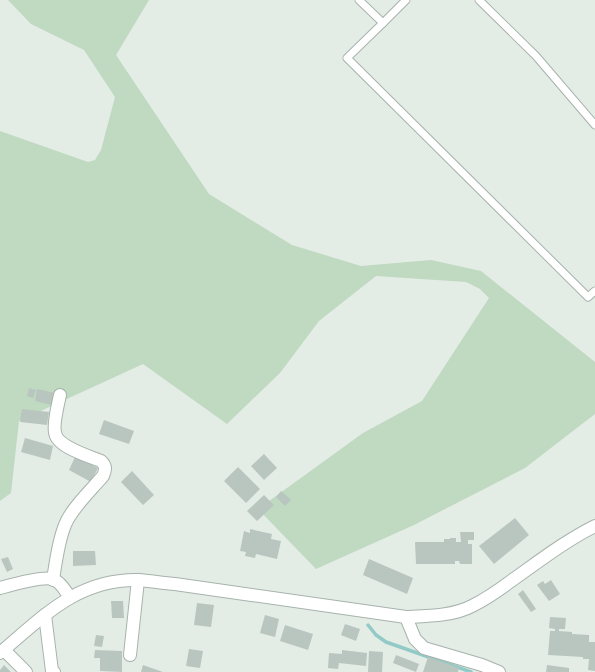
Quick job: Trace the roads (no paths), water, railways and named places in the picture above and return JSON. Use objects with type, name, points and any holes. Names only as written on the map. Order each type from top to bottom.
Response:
[{"type":"street","points":[[53,580],[60,540],[65,524],[103,476],[105,470],[105,465],[101,461],[65,445],[57,439],[54,432],[60,395]]},
{"type":"street","points":[[26,672],[2,652],[45,615],[70,597],[84,590],[103,584],[138,580],[406,617],[430,616],[450,613],[471,606],[495,593],[577,535],[595,526]]},
{"type":"street","points":[[0,588],[45,578],[53,580],[63,587],[70,597]]},
{"type":"street","points":[[130,655],[138,580]]},
{"type":"street","points":[[45,615],[52,671],[54,672]]},
{"type":"street","points":[[406,617],[415,639],[424,648],[482,665],[499,672]]},
{"type":"lane","points":[[359,0],[382,23]]},
{"type":"lane","points":[[406,0],[347,58],[588,297],[595,290]]},
{"type":"lane","points":[[479,0],[536,56],[595,125]]},
{"type":"waterway","points":[[368,625],[376,635],[386,642],[471,672]]}]
